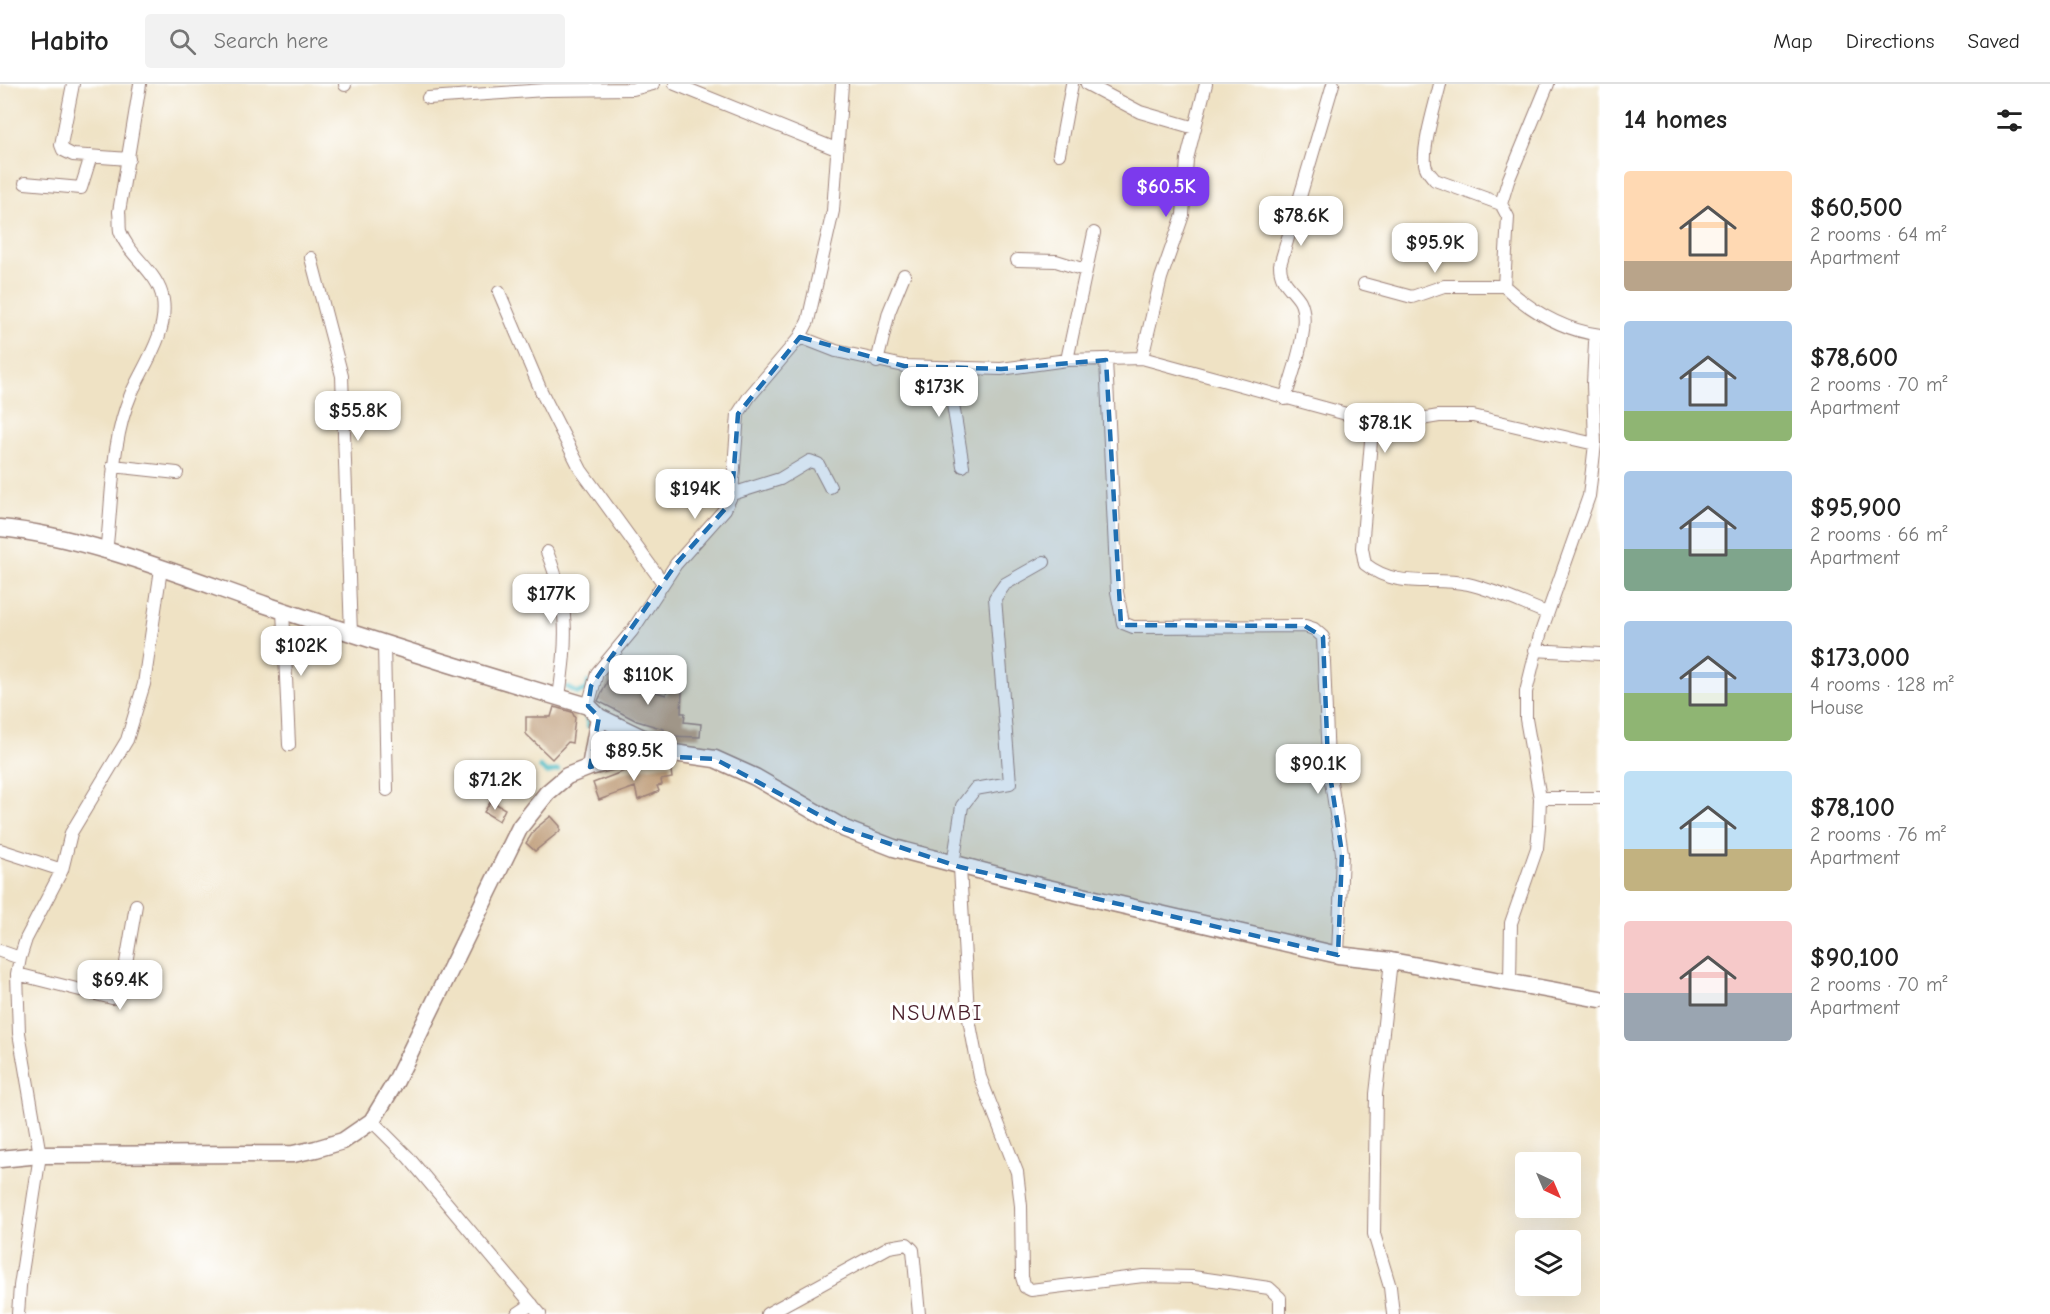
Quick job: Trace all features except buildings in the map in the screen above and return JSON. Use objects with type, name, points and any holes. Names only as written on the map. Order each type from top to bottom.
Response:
[{"type":"street","points":[[73,84],[61,145],[67,154],[129,159]]},
{"type":"street","points":[[106,552],[111,514],[113,466],[130,397],[158,338],[162,317],[163,299],[154,278],[120,231],[119,212],[140,84]]},
{"type":"street","points":[[428,98],[545,90],[633,89],[654,84]]},
{"type":"street","points":[[675,84],[836,149]]},
{"type":"street","points":[[590,767],[597,673],[632,631],[676,564],[725,509],[732,494],[738,414],[749,397],[800,337],[808,321],[831,222],[842,84]]},
{"type":"street","points":[[1059,154],[1072,84]]},
{"type":"street","points":[[1087,84],[1140,112],[1195,128]]},
{"type":"street","points":[[1142,358],[1161,278],[1183,215],[1187,159],[1206,84]]},
{"type":"street","points":[[1286,399],[1305,321],[1299,300],[1284,283],[1280,265],[1333,84]]},
{"type":"street","points":[[1440,84],[1425,164],[1435,180],[1501,204],[1508,218],[1504,286]]},
{"type":"street","points":[[1501,204],[1508,181],[1548,84]]},
{"type":"street","points":[[25,183],[81,188],[91,156]]},
{"type":"street","points":[[1067,360],[1080,311],[1085,270],[1094,233]]},
{"type":"street","points":[[311,258],[342,376],[351,633]]},
{"type":"street","points":[[1017,260],[1056,261],[1085,270]]},
{"type":"street","points":[[877,362],[889,312],[904,275]]},
{"type":"street","points":[[1364,284],[1412,297],[1444,286],[1504,286],[1523,303],[1575,331],[1600,335],[1595,342],[1593,384],[1595,444],[1589,496],[1535,650],[1526,692],[1526,719],[1540,798],[1537,848],[1511,922],[1510,981]]},
{"type":"street","points":[[499,292],[542,393],[581,471],[663,583]]},
{"type":"street","points":[[800,337],[877,362],[951,369],[1001,369],[1067,360],[1142,358],[1350,415],[1368,428],[1371,441],[1362,548],[1365,564],[1378,572],[1413,583],[1468,584],[1547,613]]},
{"type":"street","points":[[1106,360],[1117,592],[1123,623],[1133,627],[1305,626],[1314,629],[1323,637],[1328,762],[1342,853],[1338,955]]},
{"type":"street","points":[[951,369],[950,386],[963,466]]},
{"type":"street","points":[[1363,424],[1439,416],[1473,417],[1595,444]]},
{"type":"street","points":[[732,494],[780,479],[810,461],[818,464],[830,487]]},
{"type":"street","points":[[113,466],[177,473]]},
{"type":"street","points":[[0,528],[22,530],[161,568],[384,644],[559,697],[594,712],[674,753]]},
{"type":"street","points":[[548,552],[560,585],[565,612],[567,642],[559,697]]},
{"type":"street","points":[[1044,562],[1005,584],[996,598],[1011,783],[975,789],[962,806],[956,866],[968,1014],[980,1077],[1017,1172],[1021,1206],[1022,1277],[1025,1287],[1031,1290],[1143,1276],[1193,1277],[1269,1288],[1280,1298],[1280,1314]]},
{"type":"street","points":[[18,1314],[20,1286],[40,1155],[19,1033],[17,974],[20,958],[26,939],[62,870],[71,833],[127,740],[144,684],[161,568]]},
{"type":"street","points":[[283,610],[289,745]]},
{"type":"street","points":[[384,644],[387,790]]},
{"type":"street","points":[[1535,650],[1600,654]]},
{"type":"street","points":[[0,1159],[40,1155],[292,1154],[343,1141],[372,1121],[396,1081],[520,827],[555,786],[567,776],[590,767],[637,755],[674,753],[715,759],[755,777],[845,829],[894,848],[956,866],[1338,955],[1391,961],[1600,999]]},
{"type":"street","points":[[1540,798],[1600,798]]},
{"type":"street","points":[[0,850],[62,870]]},
{"type":"street","points":[[17,974],[112,998],[122,986],[136,905]]},
{"type":"street","points":[[0,951],[20,958]]},
{"type":"street","points":[[1391,961],[1376,1094],[1374,1234],[1390,1287],[1394,1314]]},
{"type":"street","points":[[372,1121],[408,1157],[536,1309],[516,1314]]},
{"type":"street","points":[[767,1314],[889,1247],[907,1244],[913,1250],[918,1314]]},
{"type":"highlighted area","points":[[800,337],[904,366],[1001,369],[1106,360],[1121,625],[1305,626],[1323,637],[1328,762],[1342,853],[1338,955],[960,867],[845,829],[715,759],[637,755],[590,767],[599,717],[588,706],[591,686],[676,564],[725,509],[732,494],[738,414]]},
{"type":"sand","points":[[602,726],[631,740],[637,747],[619,753],[598,748]]},
{"type":"waterway","points":[[567,687],[578,693],[587,689],[588,682]]},
{"type":"waterway","points":[[568,708],[586,715],[588,726]]},
{"type":"waterway","points":[[540,767],[547,773],[558,770]]},
{"type":"district","name":"NSUMBI","points":[[937,1013]]}]
